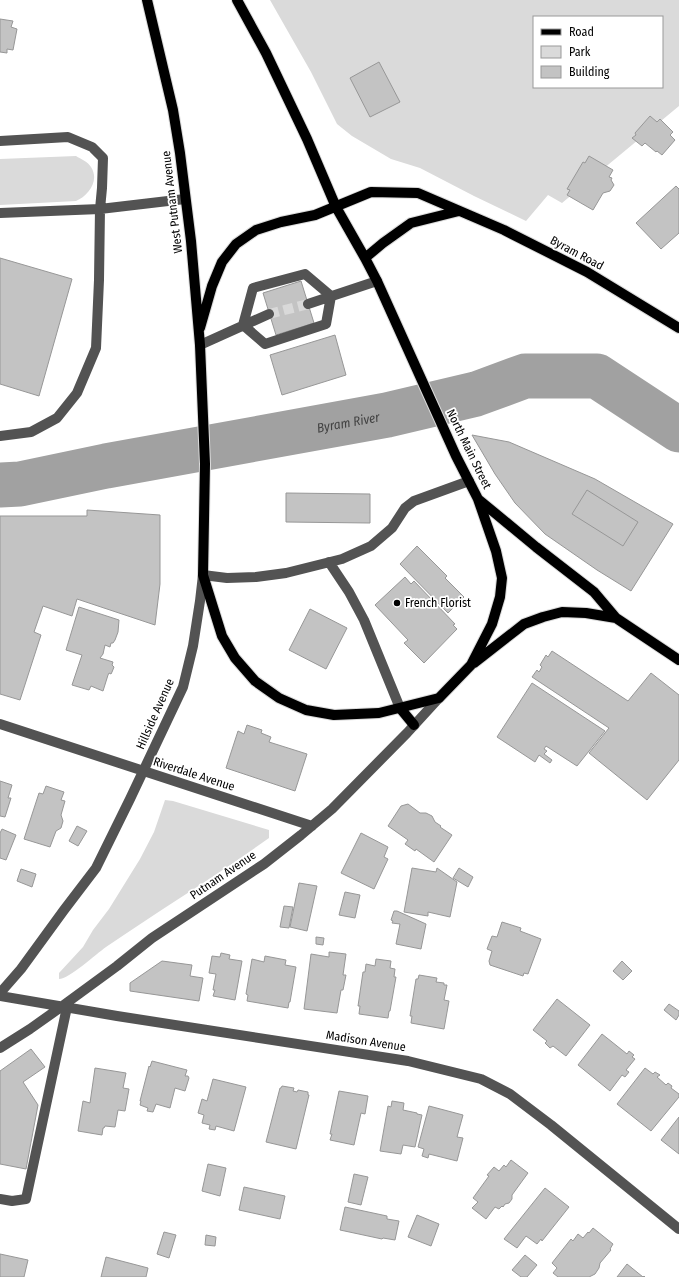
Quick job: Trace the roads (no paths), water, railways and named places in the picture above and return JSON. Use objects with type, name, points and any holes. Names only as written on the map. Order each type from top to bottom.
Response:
[{"type":"main road","name":"West Putnam Avenue","points":[[147,0],[173,110],[180,153],[191,241],[200,345],[202,403]]},
{"type":"main road","points":[[237,0],[266,53],[307,139],[336,207],[366,258],[377,281]]},
{"type":"main road","name":"Byram Road","points":[[199,333],[212,286],[222,262],[236,244],[256,230],[281,222],[314,215],[371,192],[418,193],[504,230],[587,272],[679,328]]},
{"type":"main road","points":[[366,258],[383,243],[411,223],[459,211]]},
{"type":"main road","name":"North Main Street","points":[[377,281],[462,468],[478,499],[594,592],[616,618],[679,660]]},
{"type":"main road","name":"Hillside Avenue","points":[[202,403],[205,497],[203,575]]},
{"type":"main road","name":"Putnam Avenue","points":[[439,698],[471,665],[492,624],[500,597],[502,578],[496,551],[478,499]]},
{"type":"main road","points":[[203,575],[222,636],[235,658],[255,681],[279,698],[306,710],[334,715],[379,713],[439,698]]},
{"type":"main road","name":"North Main Street","points":[[471,665],[524,624],[543,617],[562,612],[586,613],[616,618]]},
{"type":"main road","points":[[400,708],[414,725]]},
{"type":"street","points":[[0,141],[68,137],[92,147],[103,158],[96,348],[77,393],[57,418],[31,432],[0,436]]},
{"type":"street","points":[[0,213],[100,208],[186,199]]},
{"type":"street","points":[[243,325],[253,288],[304,274],[331,296]]},
{"type":"street","points":[[308,304],[377,281]]},
{"type":"street","points":[[243,325],[264,344],[326,324],[331,296]]},
{"type":"street","points":[[200,345],[269,314]]},
{"type":"street","points":[[203,575],[227,578],[256,577],[286,573],[342,559],[370,546],[392,528],[405,508],[414,501],[469,481]]},
{"type":"street","points":[[329,562],[349,592],[364,620],[400,708]]},
{"type":"street","name":"Hillside Avenue","points":[[0,993],[21,969],[96,868],[144,771],[183,687],[193,646],[203,575]]},
{"type":"street","name":"Putnam Avenue","points":[[0,1048],[64,1007],[152,938],[264,864],[312,826],[332,809],[439,698]]},
{"type":"street","name":"Riverdale Avenue","points":[[0,724],[312,826]]},
{"type":"street","name":"Madison Avenue","points":[[0,996],[117,1016],[408,1061],[481,1079],[510,1094],[551,1125],[679,1229]]},
{"type":"street","points":[[0,1199],[12,1201],[26,1199],[64,1007]]},
{"type":"waterway","name":"Byram River","points":[[0,485],[20,484],[106,466],[387,415],[476,394],[525,376],[597,376],[679,430]]},
{"type":"tunnel","points":[[269,314],[308,304]]},
{"type":"place","name":"French Florist","points":[[397,603]]}]
